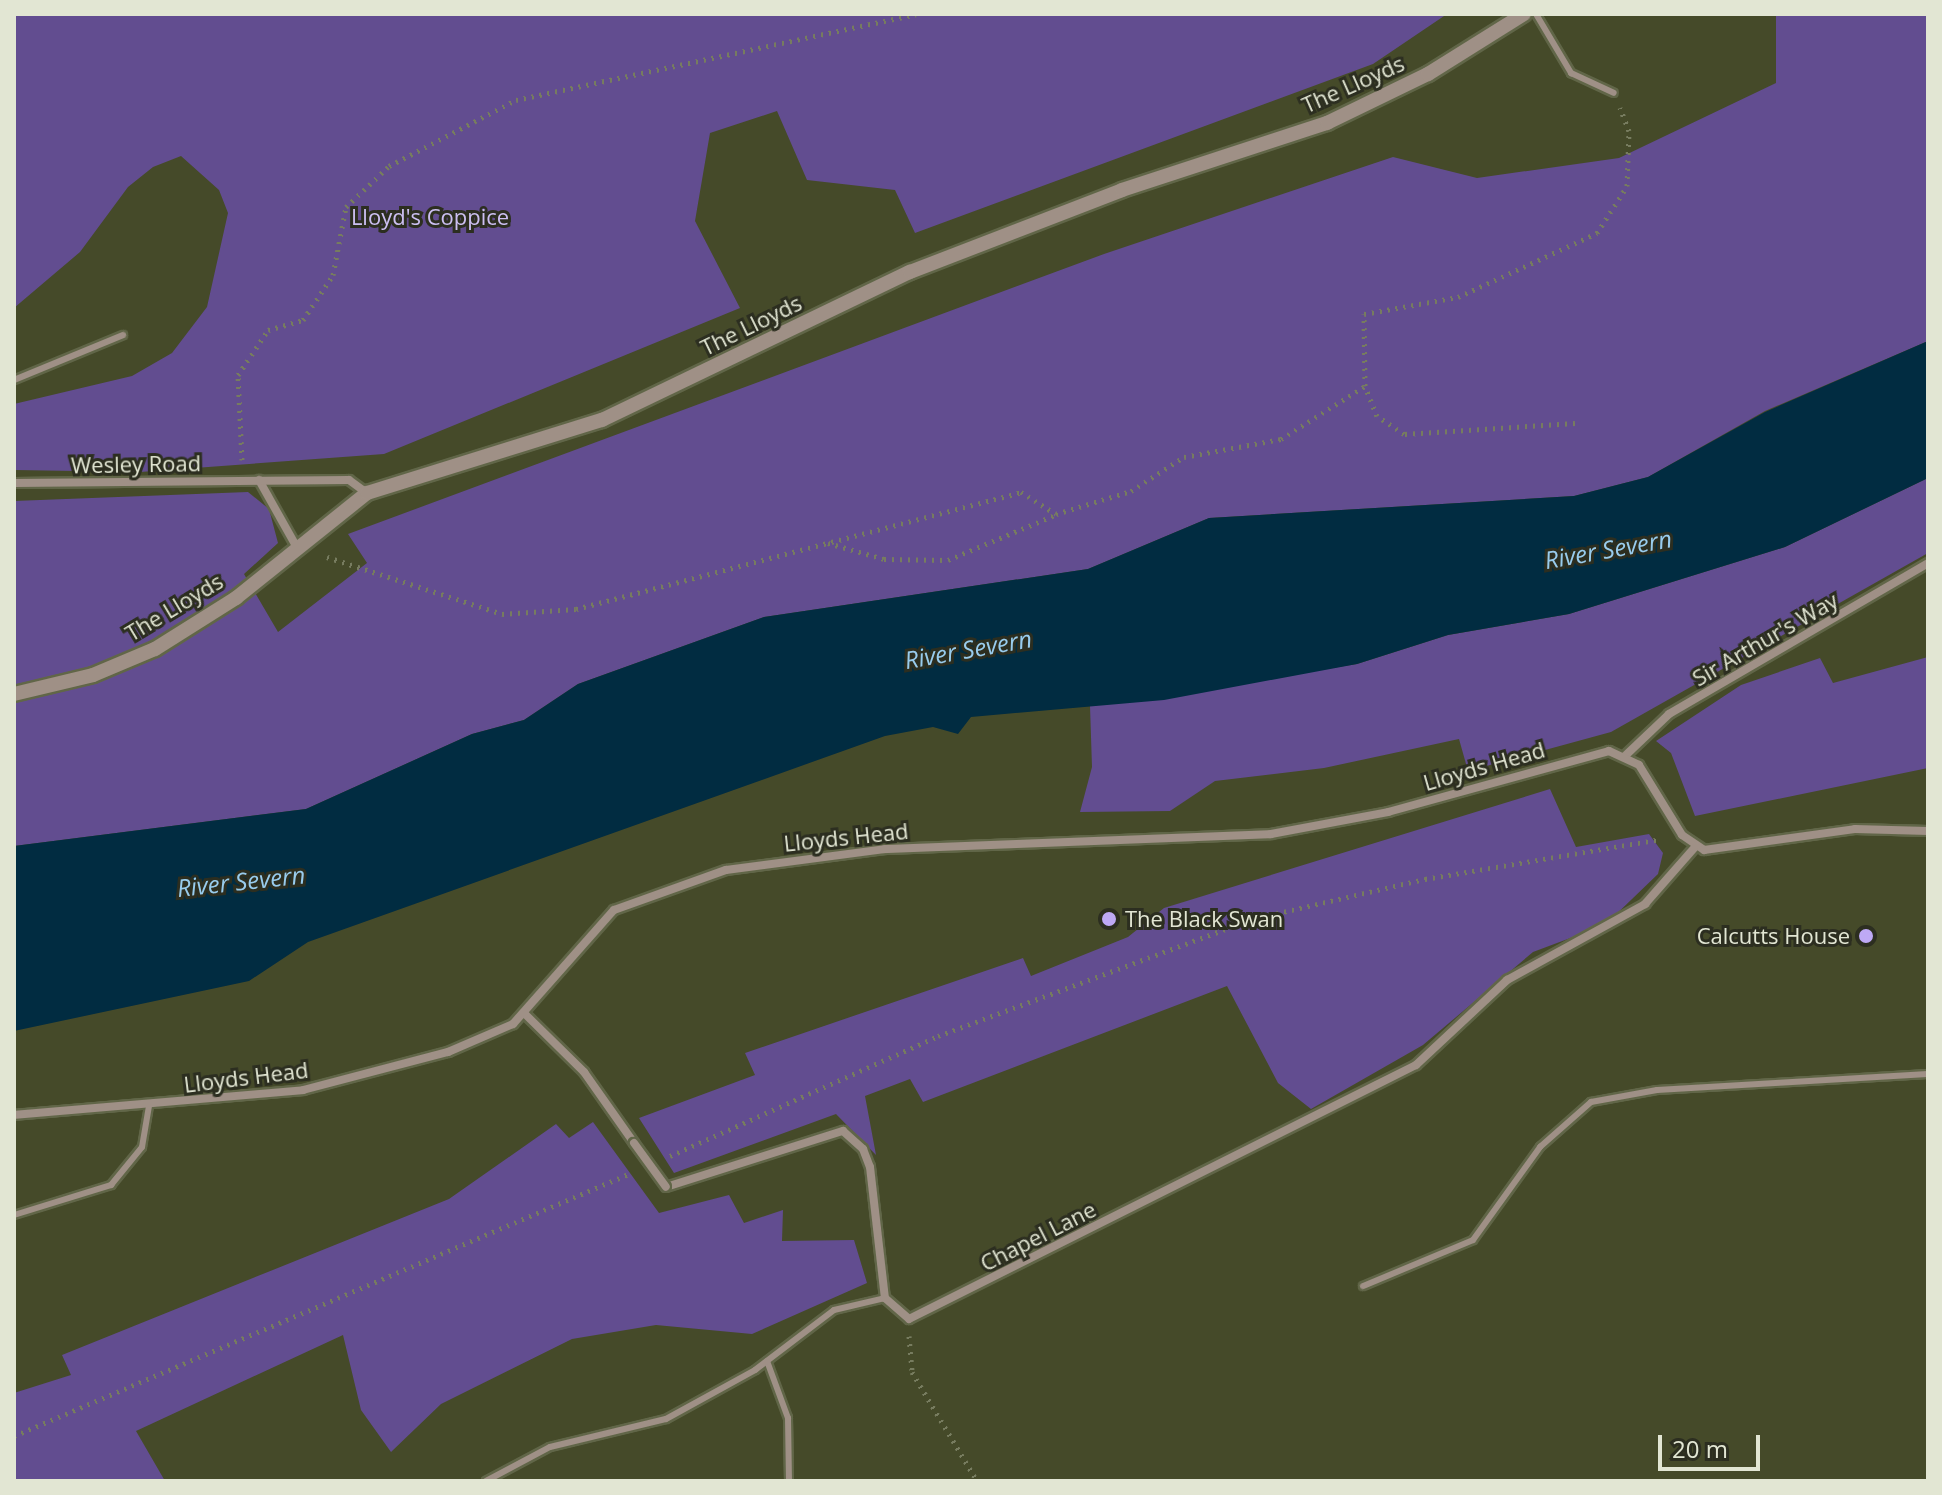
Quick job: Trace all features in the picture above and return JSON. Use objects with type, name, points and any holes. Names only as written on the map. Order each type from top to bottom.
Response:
[{"type":"street","name":"The Lloyds","points":[[14,694],[93,675],[155,649],[236,598],[296,546],[367,493],[602,420],[910,272],[1122,190],[1327,123],[1428,74],[1524,14]]},
{"type":"street","points":[[259,480],[296,546]]},
{"type":"street","name":"Wesley Road","points":[[14,483],[349,480],[367,493]]},
{"type":"street","name":"Sir Arthur's Way","points":[[1626,755],[1669,714],[1928,563]]},
{"type":"street","name":"Lloyds Head","points":[[14,1115],[149,1106],[374,1076],[495,1035],[525,1014],[614,910],[686,878],[885,849],[1271,834],[1388,812],[1609,751],[1626,755]]},
{"type":"street","points":[[1626,755],[1682,835],[1696,846],[1747,848],[1882,827],[1928,831]]},
{"type":"street","name":"Chapel Lane","points":[[909,1319],[1416,1065],[1507,980],[1645,904],[1696,846]]},
{"type":"street","points":[[525,1014],[584,1072],[666,1187],[843,1131],[863,1149],[870,1167],[885,1298],[909,1319]]},
{"type":"lane","points":[[1536,14],[1571,73],[1614,93]]},
{"type":"lane","points":[[14,380],[123,335]]},
{"type":"lane","points":[[1363,1286],[1473,1240],[1540,1147],[1591,1102],[1657,1090],[1928,1074]]},
{"type":"lane","points":[[14,1215],[111,1185],[142,1147],[149,1106]]},
{"type":"lane","points":[[486,1481],[550,1447],[666,1419],[767,1361],[834,1310],[885,1298]]},
{"type":"lane","points":[[767,1361],[788,1418],[789,1481]]},
{"type":"path","points":[[240,479],[238,375],[268,330],[303,320],[333,275],[346,207],[389,166],[516,100],[916,14]]},
{"type":"path","points":[[1575,423],[1404,434],[1377,416],[1365,386],[1364,314],[1458,297],[1597,233],[1627,186],[1629,131],[1614,93]]},
{"type":"path","points":[[828,543],[884,559],[948,560],[1056,514],[1131,491],[1184,457],[1281,439],[1365,386]]},
{"type":"path","points":[[296,546],[502,614],[576,609],[1021,492],[1056,514]]},
{"type":"path","points":[[658,1161],[938,1036],[1253,919],[1425,879],[1682,835]]},
{"type":"path","points":[[14,1436],[644,1168]]},
{"type":"path","points":[[909,1319],[912,1372],[977,1481]]},
{"type":"green space","name":"Lloyd's Coppice","points":[[14,14],[1447,14],[1373,64],[915,233],[895,190],[807,180],[777,111],[710,133],[695,221],[740,308],[384,454],[140,472],[14,470],[14,404],[132,376],[172,353],[207,307],[228,213],[219,190],[181,156],[153,167],[128,187],[80,252],[14,308]]},
{"type":"green space","points":[[1776,14],[1928,14],[1928,341],[1765,411],[1648,477],[1574,496],[1209,518],[1088,569],[764,617],[578,684],[524,720],[472,734],[306,809],[14,846],[14,501],[248,492],[269,509],[278,543],[244,574],[278,632],[367,563],[348,534],[1104,254],[1393,157],[1477,178],[1619,158],[1776,83]]},
{"type":"green space","points":[[1928,478],[1928,553],[1611,732],[1468,771],[1459,739],[1324,768],[1215,781],[1170,811],[1080,812],[1092,767],[1090,706],[1357,664],[1448,635],[1569,614],[1785,547]]},
{"type":"green space","points":[[1928,657],[1928,768],[1695,816],[1671,753],[1656,741],[1741,685],[1820,658],[1833,683]]},
{"type":"green space","points":[[1550,789],[1576,847],[1649,834],[1663,853],[1658,874],[1605,925],[1533,952],[1423,1045],[1311,1109],[1278,1083],[1227,986],[923,1102],[910,1079],[865,1096],[876,1155],[836,1114],[674,1173],[639,1118],[755,1075],[745,1053],[1023,958],[1031,976],[1128,937],[1164,908]]},
{"type":"green space","points":[[593,1122],[659,1213],[729,1195],[744,1223],[783,1210],[782,1241],[854,1240],[867,1283],[752,1334],[656,1325],[572,1339],[441,1404],[391,1452],[361,1410],[343,1335],[136,1431],[165,1481],[14,1481],[14,1393],[71,1375],[62,1355],[449,1199],[556,1124],[569,1138]]},
{"type":"water","name":"River Severn","points":[[1928,341],[1928,478],[1785,547],[1569,614],[1448,635],[1357,664],[1164,700],[971,717],[958,734],[933,727],[885,736],[308,942],[249,981],[14,1031],[14,846],[306,809],[472,734],[524,720],[578,684],[764,617],[1088,569],[1209,518],[1574,496],[1648,477],[1765,412]]},
{"type":"place","name":"The Black Swan","points":[[1109,919]]},
{"type":"place","name":"Calcutts House","points":[[1866,936]]}]
